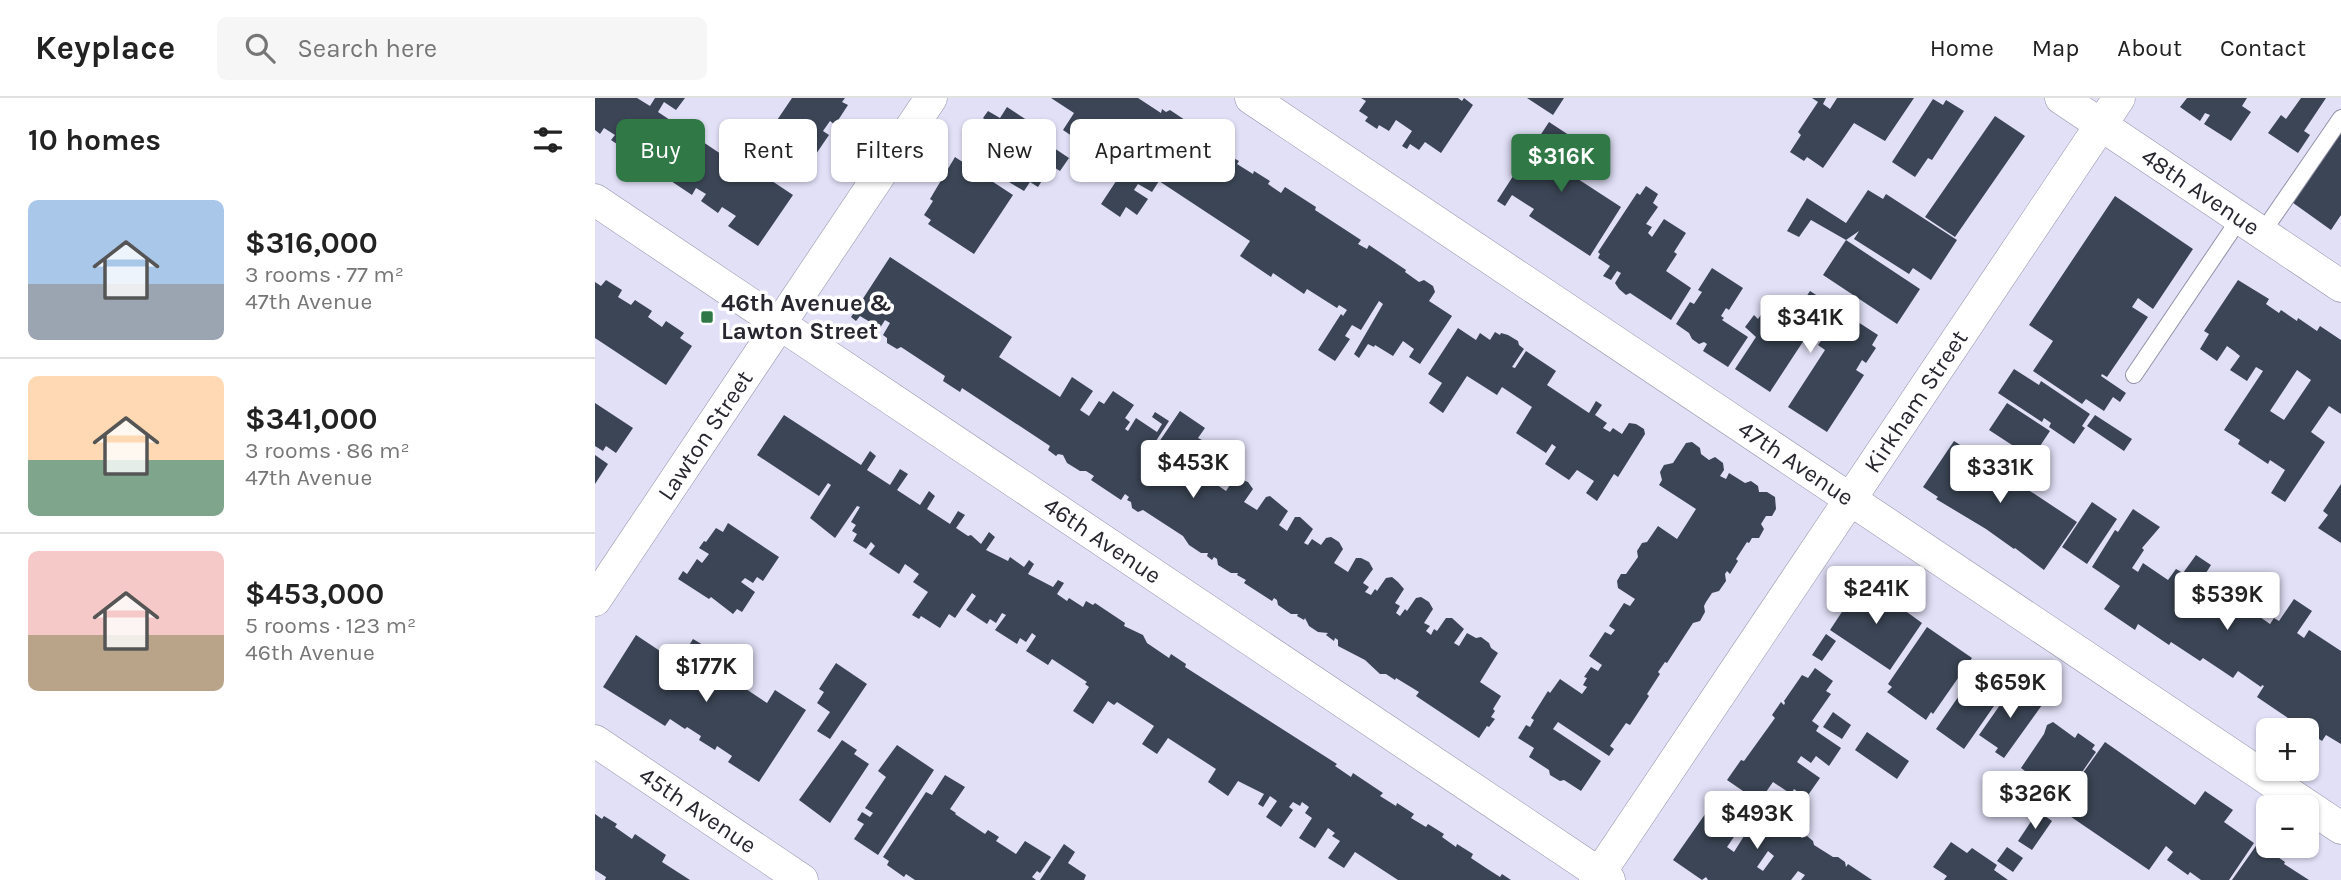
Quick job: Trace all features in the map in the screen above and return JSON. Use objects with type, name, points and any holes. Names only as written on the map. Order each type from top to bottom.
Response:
[{"type":"street","name":"Lawton Street","points":[[595,600],[931,98]]},
{"type":"street","name":"47th Avenue","points":[[1251,98],[2341,828]]},
{"type":"street","name":"48th Avenue","points":[[2061,98],[2341,286]]},
{"type":"street","name":"Kirkham Street","points":[[1601,878],[1850,499],[2119,98]]},
{"type":"street","name":"46th Avenue","points":[[595,200],[1601,878]]},
{"type":"street","name":"45th Avenue","points":[[595,741],[802,880]]},
{"type":"lane","points":[[2134,375],[2251,225],[2341,118]]},
{"type":"building","points":[[595,98],[637,98],[650,106],[655,98],[685,98],[676,110],[664,102],[658,112],[668,119],[616,119],[616,143],[611,140],[615,135],[604,128],[600,134],[595,130]]},
{"type":"building","points":[[792,98],[845,98],[842,102],[848,105],[839,119],[831,119],[823,131],[829,135],[817,153],[817,119],[778,119]]},
{"type":"building","points":[[1051,98],[1138,98],[1161,113],[1162,109],[1166,112],[1170,110],[1184,119],[1070,119],[1074,113]]},
{"type":"building","points":[[1361,98],[1458,98],[1462,101],[1464,98],[1473,105],[1441,153],[1425,142],[1419,150],[1410,144],[1407,149],[1402,146],[1412,131],[1396,120],[1389,131],[1379,125],[1377,129],[1365,121],[1368,117],[1359,111],[1366,101]]},
{"type":"building","points":[[1527,98],[1564,98],[1553,115]]},
{"type":"building","points":[[1812,98],[1826,98],[1823,104],[1830,109],[1837,98],[1914,98],[1885,141],[1854,123],[1823,168],[1807,157],[1804,161],[1790,152],[1801,135],[1798,132],[1818,102]]},
{"type":"building","points":[[2187,98],[2247,98],[2242,106],[2251,112],[2231,141],[2204,124],[2210,115],[2205,113],[2200,121],[2180,107]]},
{"type":"building","points":[[2301,98],[2326,98],[2304,131],[2310,135],[2298,153],[2268,133],[2281,115],[2286,119]]},
{"type":"building","points":[[1933,99],[1943,105],[1946,100],[1964,111],[1932,160],[1928,158],[1915,177],[1892,162]]},
{"type":"building","points":[[1007,107],[1025,119],[983,118],[988,111],[1000,118]]},
{"type":"building","points":[[1995,116],[2025,136],[1955,237],[1925,217]]},
{"type":"building","points":[[1070,119],[1070,135],[1063,130]]},
{"type":"building","points":[[1549,122],[1578,141],[1561,168],[1621,207],[1590,256],[1529,216],[1534,209],[1512,195],[1505,206],[1497,201],[1517,170],[1525,174],[1537,156],[1530,151]]},
{"type":"building","points":[[2341,123],[2341,215],[2331,230],[2289,200]]},
{"type":"building","points":[[705,143],[719,153],[719,182],[774,182],[793,195],[758,246],[728,226],[736,216],[722,207],[718,213],[701,201],[706,194],[696,188],[692,195],[672,182],[705,182]]},
{"type":"building","points":[[1056,149],[1069,158],[1060,171],[1056,169]]},
{"type":"building","points":[[955,157],[962,162],[962,182],[993,182],[1013,195],[974,254],[928,224],[931,220],[924,215],[940,182],[948,182],[948,169]]},
{"type":"building","points":[[1235,159],[1239,161],[1237,164],[1270,181],[1268,184],[1281,193],[1285,187],[1316,207],[1315,210],[1361,240],[1358,244],[1367,249],[1369,245],[1419,282],[1424,280],[1433,286],[1435,292],[1429,301],[1452,316],[1420,364],[1409,357],[1414,349],[1403,341],[1393,356],[1375,345],[1374,347],[1368,344],[1359,358],[1354,354],[1383,304],[1379,301],[1361,330],[1352,325],[1345,336],[1350,339],[1335,361],[1318,350],[1341,314],[1343,316],[1347,310],[1339,305],[1337,308],[1307,289],[1304,294],[1273,273],[1271,277],[1240,256],[1250,241],[1161,182],[1235,182]]},
{"type":"building","points":[[1009,182],[1030,182],[1024,191]]},
{"type":"building","points":[[1116,182],[1158,182],[1152,192],[1138,184],[1134,190],[1148,199],[1137,215],[1126,207],[1120,217],[1101,204]]},
{"type":"building","points":[[1646,186],[1658,194],[1653,203],[1658,207],[1646,224],[1652,227],[1648,233],[1652,237],[1664,219],[1686,233],[1666,271],[1691,288],[1671,320],[1630,293],[1626,295],[1619,289],[1615,283],[1621,273],[1617,271],[1611,280],[1603,276],[1610,266],[1598,258],[1598,252],[1637,193],[1640,195]]},
{"type":"building","points":[[1868,190],[1883,199],[1886,194],[1957,240],[1931,280],[1913,268],[1909,274],[1854,239],[1859,231],[1846,240],[1811,220],[1799,237],[1787,231],[1807,198],[1846,223]]},
{"type":"building","points":[[2115,196],[2193,249],[2153,309],[2138,298],[2132,307],[2148,317],[2107,377],[2102,374],[2101,376],[2126,393],[2120,402],[2113,397],[2104,411],[2086,399],[2082,404],[2033,371],[2053,341],[2029,325]]},
{"type":"building","points":[[1846,240],[1920,289],[1897,324],[1823,275]]},
{"type":"building","points":[[890,257],[1012,337],[999,357],[1060,397],[1072,377],[1093,391],[1080,410],[1089,416],[1099,401],[1104,404],[1113,391],[1134,405],[1125,418],[1130,422],[1125,429],[1128,431],[1136,418],[1157,432],[1162,424],[1152,417],[1155,412],[1169,421],[1152,447],[1155,448],[1151,455],[1156,458],[1164,446],[1159,442],[1180,411],[1205,428],[1198,438],[1204,441],[1187,467],[1192,470],[1199,459],[1219,472],[1213,482],[1226,491],[1235,477],[1248,482],[1253,489],[1244,502],[1257,510],[1266,497],[1270,496],[1288,511],[1279,525],[1287,531],[1295,517],[1300,517],[1313,529],[1304,543],[1308,545],[1312,539],[1321,545],[1326,538],[1331,537],[1339,542],[1343,549],[1334,563],[1348,572],[1356,558],[1369,562],[1373,569],[1363,583],[1369,587],[1365,592],[1371,595],[1386,578],[1392,577],[1404,589],[1395,603],[1400,606],[1396,613],[1400,616],[1416,598],[1421,597],[1429,602],[1433,609],[1424,623],[1430,626],[1426,631],[1431,635],[1446,618],[1452,618],[1464,629],[1454,643],[1459,646],[1467,633],[1476,638],[1481,637],[1489,643],[1498,653],[1480,682],[1501,696],[1493,709],[1495,711],[1491,717],[1495,719],[1489,727],[1487,726],[1479,738],[1416,696],[1419,692],[1396,678],[1395,680],[1386,674],[1380,674],[1365,660],[1338,646],[1338,640],[1335,638],[1334,641],[1326,635],[1328,633],[1318,632],[1309,626],[1305,618],[1304,620],[1297,616],[1298,614],[1291,614],[1278,605],[1274,598],[1272,601],[1244,583],[1246,580],[1237,575],[1238,573],[1231,573],[1218,565],[1217,559],[1214,557],[1212,560],[1207,556],[1208,553],[1201,553],[1189,545],[1183,536],[1143,510],[1138,512],[1132,508],[1131,502],[1127,500],[1129,497],[1125,494],[1121,500],[1091,480],[1094,476],[1067,463],[1063,455],[1056,456],[1048,450],[1050,446],[962,388],[960,392],[943,381],[945,376],[901,347],[897,349],[887,343],[887,338],[883,335],[890,323],[885,320],[880,328],[860,316],[856,321],[851,317]]},
{"type":"building","points":[[1712,268],[1743,288],[1729,310],[1726,308],[1721,316],[1724,318],[1722,320],[1748,337],[1728,367],[1703,351],[1707,344],[1699,344],[1676,324],[1690,302],[1694,304],[1702,292],[1698,290]]},
{"type":"building","points":[[606,280],[622,290],[618,297],[631,305],[635,300],[652,311],[648,317],[662,327],[666,321],[684,333],[680,338],[692,346],[666,385],[595,338],[595,282],[601,286]]},
{"type":"building","points":[[2238,280],[2269,299],[2266,304],[2279,313],[2281,310],[2297,321],[2298,318],[2317,331],[2320,326],[2341,340],[2341,414],[2329,406],[2311,432],[2325,442],[2285,502],[2271,493],[2285,470],[2270,460],[2268,464],[2238,444],[2240,440],[2224,430],[2263,371],[2256,367],[2247,381],[2230,370],[2240,356],[2227,346],[2217,361],[2200,349],[2209,334],[2204,331]],"holes":[[[2297,370],[2311,380],[2284,420],[2270,411]]]},
{"type":"building","points":[[1810,291],[1878,335],[1872,345],[1876,348],[1866,363],[1862,360],[1856,370],[1864,375],[1827,432],[1788,407],[1825,350],[1818,345],[1821,341],[1790,321],[1787,325],[1806,337],[1770,392],[1735,369],[1756,337],[1745,327],[1754,315],[1758,319],[1764,310],[1775,317],[1789,295],[1802,303]]},
{"type":"building","points":[[1458,328],[1476,340],[1480,333],[1490,340],[1495,332],[1518,341],[1524,349],[1512,367],[1515,368],[1526,351],[1556,371],[1547,385],[1589,413],[1596,401],[1602,405],[1595,415],[1607,423],[1603,428],[1610,432],[1613,428],[1622,434],[1629,423],[1644,429],[1645,434],[1618,477],[1614,474],[1597,501],[1586,493],[1594,481],[1577,470],[1569,480],[1545,464],[1556,447],[1552,444],[1546,453],[1516,433],[1532,407],[1502,387],[1497,395],[1467,376],[1443,413],[1429,403],[1442,383],[1428,374]]},
{"type":"building","points":[[2014,369],[2039,385],[2041,381],[2090,414],[2082,426],[2085,428],[2074,444],[2049,427],[2051,423],[2044,418],[2042,422],[1998,393]]},
{"type":"building","points":[[595,403],[633,428],[616,453],[606,446],[603,451],[595,446]]},
{"type":"building","points":[[2007,403],[2050,431],[2032,458],[1989,430]]},
{"type":"building","points":[[784,415],[861,465],[870,451],[876,456],[867,470],[890,485],[900,469],[908,474],[897,490],[920,505],[929,491],[935,496],[927,509],[950,524],[958,511],[965,515],[956,528],[968,536],[971,535],[981,544],[989,532],[995,537],[986,550],[1008,561],[1010,557],[1024,567],[1029,560],[1034,564],[1028,574],[1053,587],[1058,580],[1064,583],[1057,594],[1067,601],[1069,598],[1083,607],[1086,601],[1093,605],[1095,603],[1125,623],[1124,626],[1143,635],[1147,643],[1169,658],[1171,654],[1186,664],[1185,667],[1337,764],[1335,766],[1351,777],[1353,773],[1383,793],[1380,796],[1414,814],[1411,818],[1444,834],[1442,837],[1473,854],[1471,858],[1486,868],[1511,880],[1398,880],[1355,852],[1344,868],[1328,858],[1340,841],[1332,836],[1335,833],[1328,828],[1315,848],[1299,838],[1312,818],[1305,813],[1309,807],[1302,802],[1300,806],[1293,802],[1289,807],[1293,810],[1281,827],[1266,817],[1277,801],[1270,796],[1263,807],[1258,804],[1264,794],[1238,781],[1228,796],[1208,782],[1216,769],[1168,738],[1157,754],[1142,744],[1154,726],[1117,702],[1114,705],[1108,701],[1093,724],[1073,711],[1089,687],[1085,684],[1087,682],[1052,659],[1048,665],[1026,651],[1036,636],[1032,633],[1026,642],[1020,638],[1017,644],[995,630],[1006,615],[1002,613],[996,623],[990,619],[987,624],[966,610],[976,596],[972,593],[955,618],[949,614],[940,628],[921,616],[919,619],[912,615],[928,592],[913,582],[919,574],[905,564],[899,574],[869,554],[875,546],[871,542],[866,549],[853,541],[857,534],[852,531],[856,525],[851,522],[860,507],[857,506],[835,538],[810,518],[831,485],[828,483],[819,496],[757,455]]},
{"type":"building","points":[[2095,415],[2132,439],[2124,451],[2087,426]]},
{"type":"building","points":[[1954,441],[2077,522],[2044,570],[2015,548],[1936,499],[1938,497],[1923,487]]},
{"type":"building","points":[[1692,442],[1709,460],[1715,457],[1723,463],[1724,470],[1720,476],[1726,479],[1729,473],[1745,483],[1751,481],[1758,486],[1759,492],[1767,492],[1775,497],[1776,509],[1772,516],[1766,516],[1761,524],[1764,529],[1759,538],[1752,538],[1747,542],[1730,574],[1727,571],[1725,574],[1726,581],[1706,602],[1700,621],[1693,623],[1658,672],[1660,674],[1647,694],[1649,696],[1630,725],[1626,723],[1610,746],[1614,749],[1609,756],[1558,722],[1553,729],[1601,761],[1581,791],[1550,775],[1549,770],[1529,757],[1534,748],[1518,738],[1526,725],[1530,727],[1534,720],[1531,718],[1548,691],[1550,693],[1560,679],[1582,694],[1587,687],[1583,685],[1587,678],[1584,677],[1591,667],[1598,671],[1602,665],[1589,656],[1605,632],[1611,635],[1615,630],[1609,626],[1624,603],[1630,606],[1635,599],[1618,588],[1617,581],[1621,574],[1626,574],[1638,557],[1637,551],[1642,543],[1647,542],[1658,526],[1677,539],[1696,509],[1659,485],[1662,480],[1660,472],[1664,465],[1673,463],[1686,443]]},
{"type":"building","points":[[595,455],[608,464],[595,484]]},
{"type":"building","points":[[2341,484],[2341,543],[2318,528],[2328,515],[2323,511]]},
{"type":"building","points":[[2092,502],[2117,519],[2087,564],[2062,547]]},
{"type":"building","points":[[2133,509],[2160,527],[2142,548],[2144,550],[2132,568],[2138,572],[2143,563],[2168,580],[2176,569],[2183,573],[2196,555],[2211,565],[2199,584],[2237,607],[2240,603],[2270,624],[2274,618],[2279,621],[2294,599],[2312,611],[2297,633],[2304,638],[2309,630],[2341,651],[2341,744],[2326,735],[2322,741],[2319,739],[2319,718],[2288,718],[2257,697],[2264,686],[2261,687],[2238,671],[2233,678],[2203,658],[2200,661],[2171,642],[2169,645],[2138,624],[2135,630],[2104,609],[2120,586],[2092,567],[2115,530],[2118,532]]},
{"type":"building","points":[[728,523],[779,557],[763,581],[757,577],[753,583],[745,578],[741,582],[755,592],[742,612],[737,609],[733,614],[711,597],[709,599],[678,579],[683,571],[687,574],[697,559],[702,563],[709,554],[699,548],[716,528],[723,532]]},
{"type":"building","points":[[1863,580],[1922,623],[1890,670],[1830,630]]},
{"type":"building","points":[[1927,627],[1972,658],[1926,720],[1887,692],[1892,687],[1888,684]]},
{"type":"building","points":[[1826,634],[1836,641],[1822,661],[1812,655]]},
{"type":"building","points":[[636,635],[678,663],[693,639],[708,648],[692,673],[698,677],[707,663],[767,703],[775,690],[806,710],[759,782],[728,762],[732,756],[717,746],[715,750],[699,740],[701,736],[687,727],[685,729],[670,719],[665,726],[603,687]]},
{"type":"building","points":[[1983,661],[2010,683],[1964,749],[1936,729]]},
{"type":"building","points":[[836,663],[867,684],[830,739],[817,731],[830,712],[817,703],[824,692],[819,689]]},
{"type":"building","points":[[1815,668],[1833,681],[1826,691],[1831,694],[1812,721],[1819,726],[1816,731],[1841,748],[1829,766],[1816,756],[1811,763],[1801,756],[1797,762],[1820,778],[1806,798],[1794,789],[1791,794],[1773,782],[1759,802],[1727,780],[1775,718],[1772,715],[1781,702],[1784,705],[1802,675],[1808,678]]},
{"type":"building","points":[[2014,685],[2042,705],[2004,758],[1995,752],[1998,748],[1979,735]]},
{"type":"building","points":[[1833,712],[1851,725],[1842,739],[1823,727]]},
{"type":"building","points":[[2053,722],[2075,738],[2078,733],[2095,745],[2092,749],[2096,752],[2064,798],[2061,797],[2055,805],[2019,780],[2025,771],[2021,768],[2047,725]]},
{"type":"building","points":[[1867,732],[1909,761],[1897,779],[1855,750]]},
{"type":"building","points":[[842,740],[857,750],[854,754],[869,764],[830,823],[799,800]]},
{"type":"building","points":[[2105,742],[2195,805],[2205,791],[2233,810],[2224,822],[2254,843],[2229,880],[2201,880],[2190,872],[2188,875],[2167,860],[2173,852],[2166,846],[2149,870],[2058,808]]},
{"type":"building","points":[[897,745],[934,770],[878,855],[854,839],[864,824],[857,820],[862,812],[870,817],[873,813],[865,808],[886,777],[878,771]]},
{"type":"building","points":[[945,775],[965,787],[950,809],[955,814],[985,834],[988,830],[999,837],[996,841],[1016,854],[1025,841],[1051,857],[1040,873],[1037,871],[1032,877],[1036,880],[915,880],[906,874],[904,877],[887,865],[889,861],[883,857],[926,792],[932,795]]},
{"type":"building","points":[[1721,799],[1742,814],[1733,827],[1738,831],[1727,847],[1734,852],[1744,836],[1738,832],[1756,805],[1772,817],[1777,816],[1784,820],[1786,826],[1802,838],[1807,836],[1814,845],[1833,857],[1838,857],[1845,862],[1846,867],[1848,864],[1872,880],[1801,880],[1805,875],[1798,871],[1791,880],[1708,880],[1706,877],[1702,880],[1673,860],[1708,810],[1712,812]],"holes":[[[1768,851],[1774,856],[1763,871],[1757,867]]]},
{"type":"building","points":[[2038,811],[2052,821],[2032,850],[2018,841]]},
{"type":"building","points":[[595,814],[617,824],[615,827],[632,839],[635,834],[666,855],[662,862],[690,880],[605,880],[606,877],[595,870]]},
{"type":"building","points":[[1951,842],[1967,853],[1972,848],[1997,865],[1994,870],[2008,880],[1944,880],[1947,876],[1933,867]]},
{"type":"building","points":[[1064,844],[1075,852],[1068,863],[1086,875],[1084,880],[1040,880]]},
{"type":"building","points":[[2256,846],[2256,858],[2279,858],[2309,880],[2232,880]]},
{"type":"building","points":[[2007,847],[2023,858],[2013,872],[1997,861]]},
{"type":"place","name":"46th Avenue & Lawton Street","points":[[707,317]]}]
